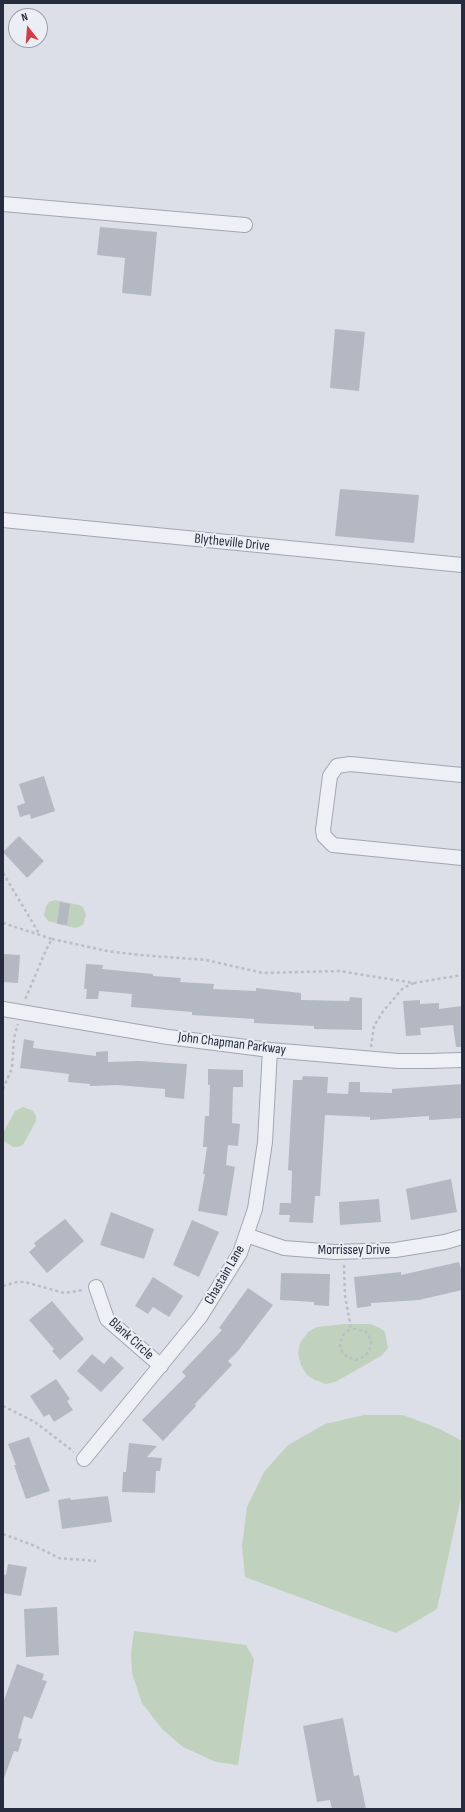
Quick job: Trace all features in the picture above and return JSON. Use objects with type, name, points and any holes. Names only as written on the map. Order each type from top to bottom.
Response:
[{"type":"street","points":[[3,204],[245,225]]},
{"type":"street","name":"Blytheville Drive","points":[[3,520],[462,565]]},
{"type":"street","points":[[462,775],[350,764],[337,766],[330,776],[323,830],[324,836],[334,845],[462,858]]},
{"type":"street","name":"John Chapman Parkway","points":[[3,1009],[168,1037],[270,1050],[428,1062],[462,1060]]},
{"type":"street","name":"Chastain Lane","points":[[84,1459],[200,1317],[240,1252],[255,1209],[265,1142],[270,1050]]},
{"type":"street","name":"Morrissey Drive","points":[[246,1235],[284,1248],[344,1252],[396,1250],[444,1242],[462,1237]]},
{"type":"street","name":"Blank Circle","points":[[96,1288],[107,1319],[161,1366]]},
{"type":"path","points":[[3,873],[40,935]]},
{"type":"path","points":[[3,923],[52,939],[107,951],[206,960],[263,973],[339,971],[414,982],[462,975]]},
{"type":"path","points":[[3,1089],[12,1068],[14,1038],[21,1011],[52,939]]},
{"type":"path","points":[[370,1058],[374,1026],[384,1010],[403,988],[414,982]]},
{"type":"path","points":[[344,1252],[344,1283],[351,1328]]},
{"type":"path","points":[[3,1286],[17,1282],[25,1282],[64,1293],[96,1288]]},
{"type":"path","points":[[351,1328],[364,1331],[370,1338],[371,1343],[369,1352],[356,1360],[347,1357],[341,1350],[340,1346],[342,1336],[351,1328]]},
{"type":"path","points":[[3,1406],[35,1422],[84,1459]]},
{"type":"path","points":[[3,1534],[35,1546],[59,1558],[96,1561]]},
{"type":"green space","points":[[55,900],[83,907],[86,915],[83,925],[75,928],[48,921],[44,915],[46,907],[49,902]]},
{"type":"green space","points":[[23,1107],[33,1111],[36,1116],[36,1121],[23,1145],[13,1147],[4,1141],[3,1133],[15,1111]]},
{"type":"green space","points":[[344,1324],[370,1324],[380,1328],[385,1332],[388,1348],[381,1356],[335,1382],[326,1384],[315,1380],[307,1375],[301,1365],[298,1354],[300,1343],[308,1332],[317,1327]]},
{"type":"green space","points":[[364,1415],[403,1415],[440,1429],[462,1441],[462,1493],[437,1609],[396,1633],[245,1577],[242,1546],[247,1507],[264,1472],[288,1445],[325,1424]]},
{"type":"green space","points":[[134,1631],[246,1645],[254,1659],[238,1765],[216,1762],[183,1747],[162,1729],[142,1703],[132,1673],[131,1654]]},
{"type":"building","points":[[100,227],[157,232],[151,296],[122,293],[125,258],[97,255]]},
{"type":"building","points":[[335,329],[365,332],[359,391],[330,388]]},
{"type":"building","points":[[340,489],[419,495],[414,543],[335,536]]},
{"type":"building","points":[[44,776],[55,811],[31,819],[30,814],[20,817],[17,806],[25,803],[19,784]]},
{"type":"building","points":[[19,836],[44,861],[27,878],[3,852]]},
{"type":"building","points":[[60,902],[70,904],[67,925],[57,924]]},
{"type":"building","points":[[3,954],[20,955],[18,983],[3,982]]},
{"type":"building","points":[[86,964],[103,965],[102,969],[181,978],[180,982],[214,984],[213,989],[256,991],[256,988],[301,993],[301,1000],[349,1001],[350,997],[362,998],[362,1030],[314,1029],[314,1026],[254,1023],[254,1019],[192,1015],[192,1012],[131,1007],[132,994],[99,991],[98,999],[86,999],[87,989],[84,989]]},
{"type":"building","points":[[420,1000],[420,1004],[439,1003],[439,1009],[462,1006],[462,1047],[456,1047],[453,1025],[420,1028],[421,1035],[406,1036],[403,1001]]},
{"type":"building","points":[[24,1039],[34,1041],[33,1048],[96,1056],[96,1052],[108,1051],[108,1062],[139,1061],[187,1064],[184,1099],[165,1097],[165,1089],[117,1085],[90,1086],[90,1084],[68,1082],[69,1074],[20,1068]]},
{"type":"building","points":[[208,1069],[243,1070],[243,1087],[233,1087],[232,1123],[240,1124],[238,1146],[228,1145],[226,1165],[235,1167],[227,1216],[198,1211],[205,1174],[203,1174],[207,1147],[203,1147],[205,1116],[209,1116],[210,1085],[208,1085]]},
{"type":"building","points":[[303,1076],[328,1077],[327,1093],[348,1094],[349,1082],[360,1082],[360,1092],[392,1093],[392,1089],[462,1084],[462,1118],[429,1120],[429,1116],[370,1120],[370,1117],[325,1115],[320,1196],[315,1196],[313,1223],[289,1222],[290,1215],[279,1215],[280,1203],[291,1203],[292,1171],[288,1170],[293,1080],[302,1080]]},
{"type":"building","points":[[451,1179],[457,1212],[411,1220],[406,1189]]},
{"type":"building","points":[[379,1199],[381,1222],[340,1225],[339,1202]]},
{"type":"building","points":[[111,1212],[154,1229],[144,1259],[100,1245]]},
{"type":"building","points":[[65,1219],[84,1241],[47,1273],[29,1252],[36,1246],[34,1243]]},
{"type":"building","points":[[192,1220],[219,1232],[199,1277],[173,1265]]},
{"type":"building","points":[[459,1262],[462,1273],[462,1290],[419,1300],[371,1303],[371,1306],[357,1308],[354,1277],[401,1272],[401,1275]]},
{"type":"building","points":[[281,1273],[330,1274],[329,1306],[314,1305],[314,1302],[280,1300]]},
{"type":"building","points":[[153,1277],[183,1296],[169,1317],[153,1307],[148,1314],[135,1306]]},
{"type":"building","points":[[248,1288],[273,1305],[238,1351],[228,1361],[232,1365],[163,1441],[142,1420],[186,1376],[182,1372],[222,1330],[219,1328]]},
{"type":"building","points":[[52,1301],[84,1339],[60,1360],[52,1351],[54,1349],[29,1320]]},
{"type":"building","points":[[92,1354],[104,1364],[111,1356],[124,1368],[101,1392],[77,1371]]},
{"type":"building","points":[[56,1379],[70,1399],[67,1401],[73,1410],[54,1422],[49,1414],[44,1417],[30,1396]]},
{"type":"building","points":[[29,1437],[50,1491],[26,1499],[8,1444]]},
{"type":"building","points":[[129,1443],[157,1446],[147,1457],[162,1458],[160,1471],[156,1471],[155,1493],[122,1492],[123,1472],[126,1472]]},
{"type":"building","points":[[108,1496],[112,1522],[62,1529],[58,1500]]},
{"type":"building","points":[[8,1564],[27,1567],[21,1596],[3,1593],[3,1574],[6,1575]]},
{"type":"building","points":[[57,1607],[59,1655],[26,1657],[24,1609]]},
{"type":"building","points":[[17,1664],[44,1674],[42,1680],[47,1681],[32,1719],[24,1716],[18,1738],[22,1739],[18,1752],[14,1751],[4,1778],[3,1703]]},
{"type":"building","points":[[343,1718],[354,1776],[359,1775],[366,1809],[332,1809],[330,1800],[317,1802],[303,1726]]}]
